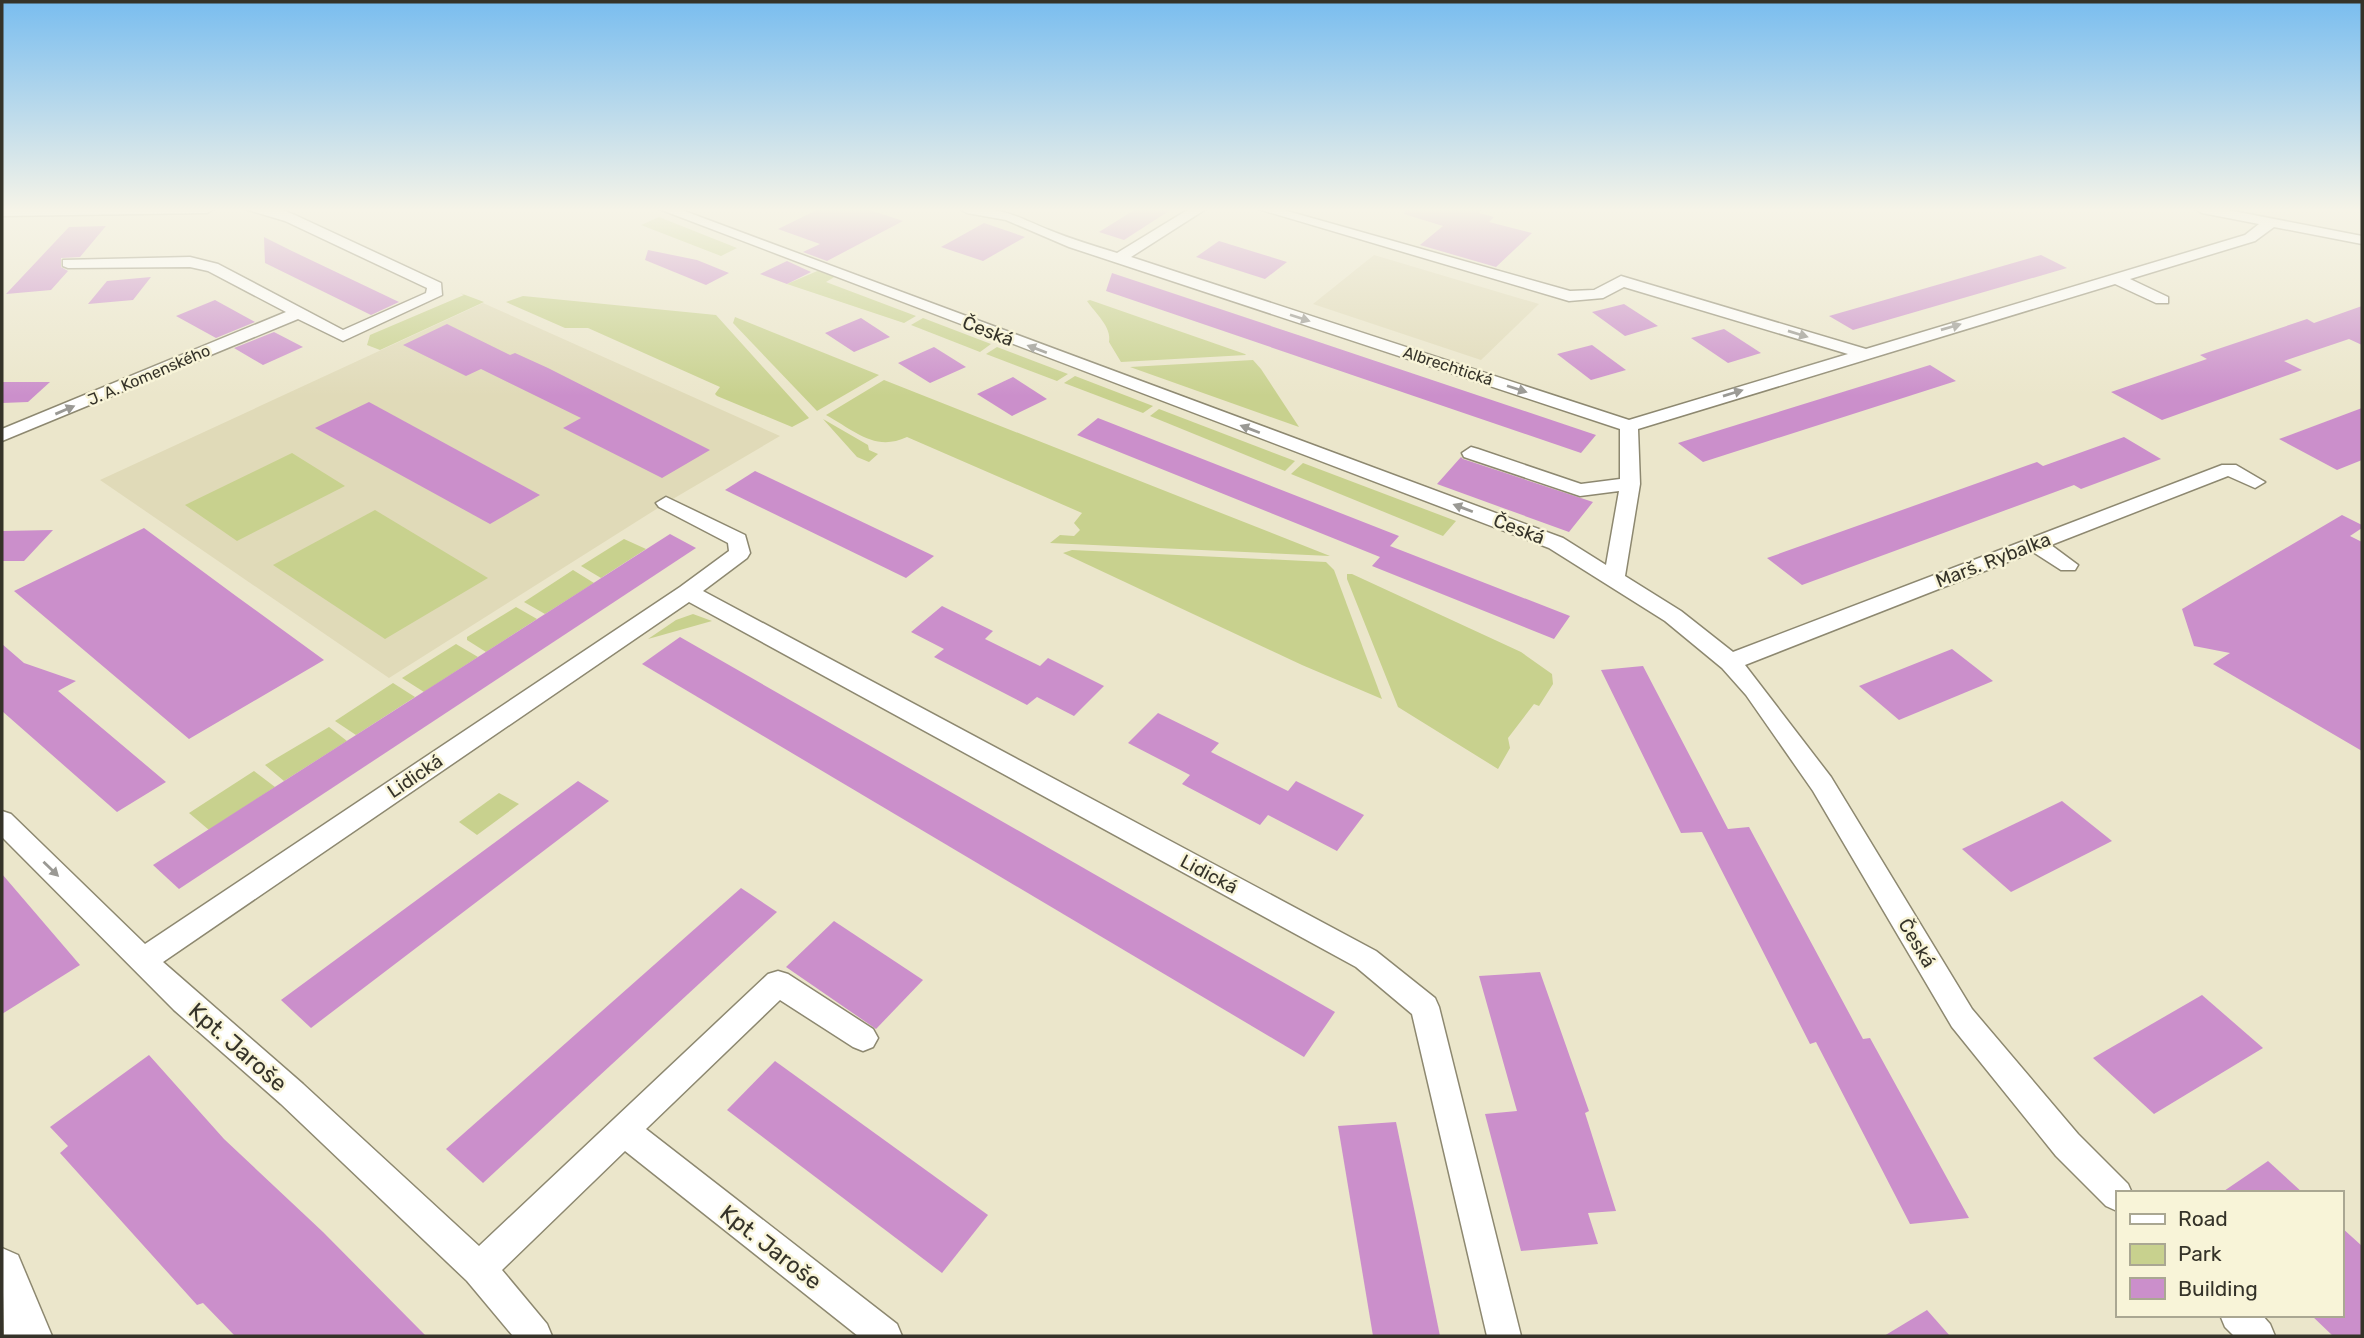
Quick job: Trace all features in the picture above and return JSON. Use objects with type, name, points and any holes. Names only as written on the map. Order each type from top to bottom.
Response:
[{"type":"street","points":[[221,271],[296,314],[343,336],[428,301],[434,295],[435,286],[404,271]]},
{"type":"street","name":"Česká","points":[[832,271],[1556,543],[1614,577],[1672,616],[1730,662],[1754,689],[1822,784],[1962,1018],[2067,1145],[2116,1194]]},
{"type":"street","name":"Albrechtická","points":[[1160,271],[1629,426]]},
{"type":"street","points":[[1483,271],[1569,296],[1591,297],[1608,292],[1613,279],[1862,353]]},
{"type":"street","points":[[1614,577],[1630,484],[1629,426],[1862,353],[2142,271]]},
{"type":"street","points":[[2117,279],[2162,300]]},
{"type":"street","name":"J. A. Komenského","points":[[2,436],[296,314]]},
{"type":"street","points":[[1471,453],[1580,491],[1630,484]]},
{"type":"street","name":"Marš. Rybalka","points":[[1730,662],[2229,469],[2255,482]]},
{"type":"street","name":"Lidická","points":[[144,960],[688,592],[740,553],[737,540],[666,503]]},
{"type":"street","points":[[2035,544],[2068,565]]},
{"type":"street","name":"Lidická","points":[[688,592],[1366,959],[1425,1007],[1504,1336]]},
{"type":"street","name":"Kpt. Jaroše","points":[[2,821],[184,1001],[292,1094],[479,1269],[535,1336]]},
{"type":"street","points":[[479,1269],[778,983],[863,1038]]},
{"type":"street","name":"Kpt. Jaroše","points":[[624,1131],[885,1336]]},
{"type":"street","points":[[2,1271],[28,1336]]},
{"type":"street","points":[[2239,1317],[2258,1336]]},
{"type":"shaded area","points":[[1354,271],[1429,271],[1539,304],[1481,360],[1313,304]]},
{"type":"shaded area","points":[[483,303],[780,436],[666,503],[389,678],[100,480]]},
{"type":"green space","points":[[816,271],[827,271],[836,276],[826,282],[916,316],[904,323],[787,284]]},
{"type":"green space","points":[[460,293],[484,302],[380,350],[367,345],[370,335],[464,295]]},
{"type":"green space","points":[[523,296],[716,315],[809,418],[792,427],[717,396],[715,394],[720,387],[588,328],[565,328],[506,302]]},
{"type":"green space","points":[[1087,301],[1246,355],[1121,362],[1109,342],[1108,331]]},
{"type":"green space","points":[[735,317],[879,375],[817,411],[733,323]]},
{"type":"green space","points":[[923,318],[991,344],[980,352],[911,325]]},
{"type":"green space","points":[[997,347],[1068,374],[1057,381],[986,354]]},
{"type":"green space","points":[[1253,360],[1299,427],[1130,367]]},
{"type":"green space","points":[[1075,376],[1153,406],[1143,413],[1064,383]]},
{"type":"green space","points":[[884,380],[1330,556],[1050,543],[1060,535],[1074,536],[1080,530],[1074,523],[1082,513],[907,437],[896,441],[875,441],[826,415]]},
{"type":"green space","points":[[1159,409],[1295,461],[1285,471],[1150,416]]},
{"type":"green space","points":[[823,419],[868,445],[869,450],[878,454],[869,462],[857,457]]},
{"type":"green space","points":[[292,453],[345,486],[237,541],[185,505]]},
{"type":"green space","points":[[1303,463],[1456,521],[1443,536],[1291,474]]},
{"type":"green space","points":[[375,510],[488,578],[385,639],[273,565]]},
{"type":"green space","points":[[624,539],[646,549],[601,578],[581,566]]},
{"type":"green space","points":[[1072,550],[1326,562],[1334,570],[1382,699],[1302,665],[1063,553]]},
{"type":"green space","points":[[573,570],[594,583],[545,614],[524,602]]},
{"type":"green space","points":[[1347,574],[1521,652],[1552,674],[1553,684],[1539,706],[1534,704],[1508,738],[1510,748],[1498,769],[1398,707],[1347,579]]},
{"type":"green space","points":[[516,607],[537,619],[486,652],[467,640],[467,637]]},
{"type":"green space","points":[[693,614],[712,621],[648,639],[676,620]]},
{"type":"green space","points":[[456,644],[478,657],[424,692],[402,678]]},
{"type":"green space","points":[[393,683],[415,697],[356,735],[335,721]]},
{"type":"green space","points":[[329,727],[347,741],[284,781],[265,765]]},
{"type":"green space","points":[[254,771],[275,787],[209,830],[189,813]]},
{"type":"green space","points":[[499,793],[519,804],[477,835],[459,822]]},
{"type":"building","points":[[27,271],[68,271],[51,290],[6,294]]},
{"type":"building","points":[[282,271],[336,271],[399,302],[371,315]]},
{"type":"building","points":[[673,271],[729,273],[706,285]]},
{"type":"building","points":[[765,271],[811,272],[787,284],[760,274]]},
{"type":"building","points":[[1241,271],[1275,271],[1265,279]]},
{"type":"building","points":[[1984,271],[2055,271],[1853,330],[1829,316]]},
{"type":"building","points":[[1112,273],[1596,435],[1581,453],[1106,291]]},
{"type":"building","points":[[151,277],[133,300],[88,304],[107,281]]},
{"type":"building","points":[[215,300],[255,322],[216,338],[176,316]]},
{"type":"building","points":[[1624,304],[1658,326],[1625,336],[1592,312]]},
{"type":"building","points":[[2362,306],[2362,345],[2349,339],[2284,361],[2302,370],[2162,420],[2111,392],[2207,359],[2200,355],[2307,319],[2314,323]]},
{"type":"building","points":[[861,318],[890,337],[854,352],[825,333]]},
{"type":"building","points":[[447,324],[510,355],[515,353],[548,368],[710,450],[662,478],[563,428],[581,418],[481,369],[466,376],[403,345]]},
{"type":"building","points":[[1724,329],[1761,353],[1728,363],[1691,338]]},
{"type":"building","points":[[274,332],[303,347],[263,365],[234,348]]},
{"type":"building","points":[[1592,345],[1626,370],[1591,380],[1557,354]]},
{"type":"building","points":[[934,347],[966,367],[930,383],[898,363]]},
{"type":"building","points":[[1930,365],[1956,381],[1703,462],[1678,443]]},
{"type":"building","points":[[1013,377],[1047,399],[1012,416],[977,394]]},
{"type":"building","points":[[2,382],[50,382],[28,402],[2,403]]},
{"type":"building","points":[[369,402],[540,495],[490,524],[315,428]]},
{"type":"building","points":[[2362,408],[2362,460],[2337,470],[2279,439]]},
{"type":"building","points":[[1098,418],[1399,536],[1390,546],[1570,616],[1554,639],[1372,566],[1380,557],[1077,435]]},
{"type":"building","points":[[2124,437],[2161,459],[2081,489],[2074,485],[1802,585],[1767,558],[2037,462],[2043,466]]},
{"type":"building","points":[[1461,457],[1593,502],[1569,532],[1437,484]]},
{"type":"building","points":[[755,471],[934,556],[906,578],[725,490]]},
{"type":"building","points":[[2342,515],[2362,525],[2362,528],[2350,536],[2362,542],[2362,751],[2213,664],[2230,653],[2194,646],[2182,609]]},
{"type":"building","points":[[144,528],[324,660],[189,739],[14,591]]},
{"type":"building","points":[[53,530],[24,561],[2,561],[2,531]]},
{"type":"building","points":[[670,534],[696,548],[179,889],[153,865]]},
{"type":"building","points":[[942,606],[993,631],[985,639],[1040,666],[1048,658],[1104,686],[1074,716],[1037,697],[1027,705],[934,657],[944,649],[911,632]]},
{"type":"building","points":[[680,637],[1335,1012],[1304,1057],[642,664]]},
{"type":"building","points":[[2,644],[24,663],[76,681],[58,691],[166,782],[117,812],[2,711]]},
{"type":"building","points":[[1952,649],[1993,681],[1899,720],[1859,686]]},
{"type":"building","points":[[1643,666],[1728,829],[1749,827],[1863,1039],[1870,1038],[1969,1218],[1910,1224],[1816,1042],[1810,1044],[1702,832],[1681,833],[1601,670]]},
{"type":"building","points":[[1158,713],[1219,743],[1211,752],[1288,791],[1296,781],[1364,815],[1337,851],[1268,815],[1260,825],[1182,784],[1190,775],[1128,743]]},
{"type":"building","points":[[578,781],[609,801],[311,1028],[281,1000]]},
{"type":"building","points":[[2062,801],[2112,841],[2011,892],[1962,849]]},
{"type":"building","points":[[2,874],[80,965],[2,1014]]},
{"type":"building","points":[[741,888],[777,912],[483,1183],[446,1149]]},
{"type":"building","points":[[834,921],[923,980],[876,1029],[786,967]]},
{"type":"building","points":[[1540,972],[1589,1111],[1585,1113],[1616,1211],[1588,1213],[1598,1244],[1521,1251],[1485,1114],[1517,1111],[1479,976]]},
{"type":"building","points":[[2202,995],[2263,1048],[2154,1114],[2093,1058]]},
{"type":"building","points":[[149,1055],[224,1139],[323,1232],[426,1336],[235,1336],[203,1303],[197,1305],[60,1153],[68,1146],[50,1127]]},
{"type":"building","points":[[775,1061],[988,1215],[942,1273],[727,1110]]},
{"type":"building","points":[[1396,1122],[1440,1336],[1373,1336],[1338,1126]]},
{"type":"building","points":[[2268,1161],[2301,1191],[2224,1191]]},
{"type":"building","points":[[2343,1229],[2362,1246],[2362,1336],[2333,1336],[2313,1317],[2343,1317]]},
{"type":"building","points":[[1927,1310],[1950,1336],[1884,1336]]}]
